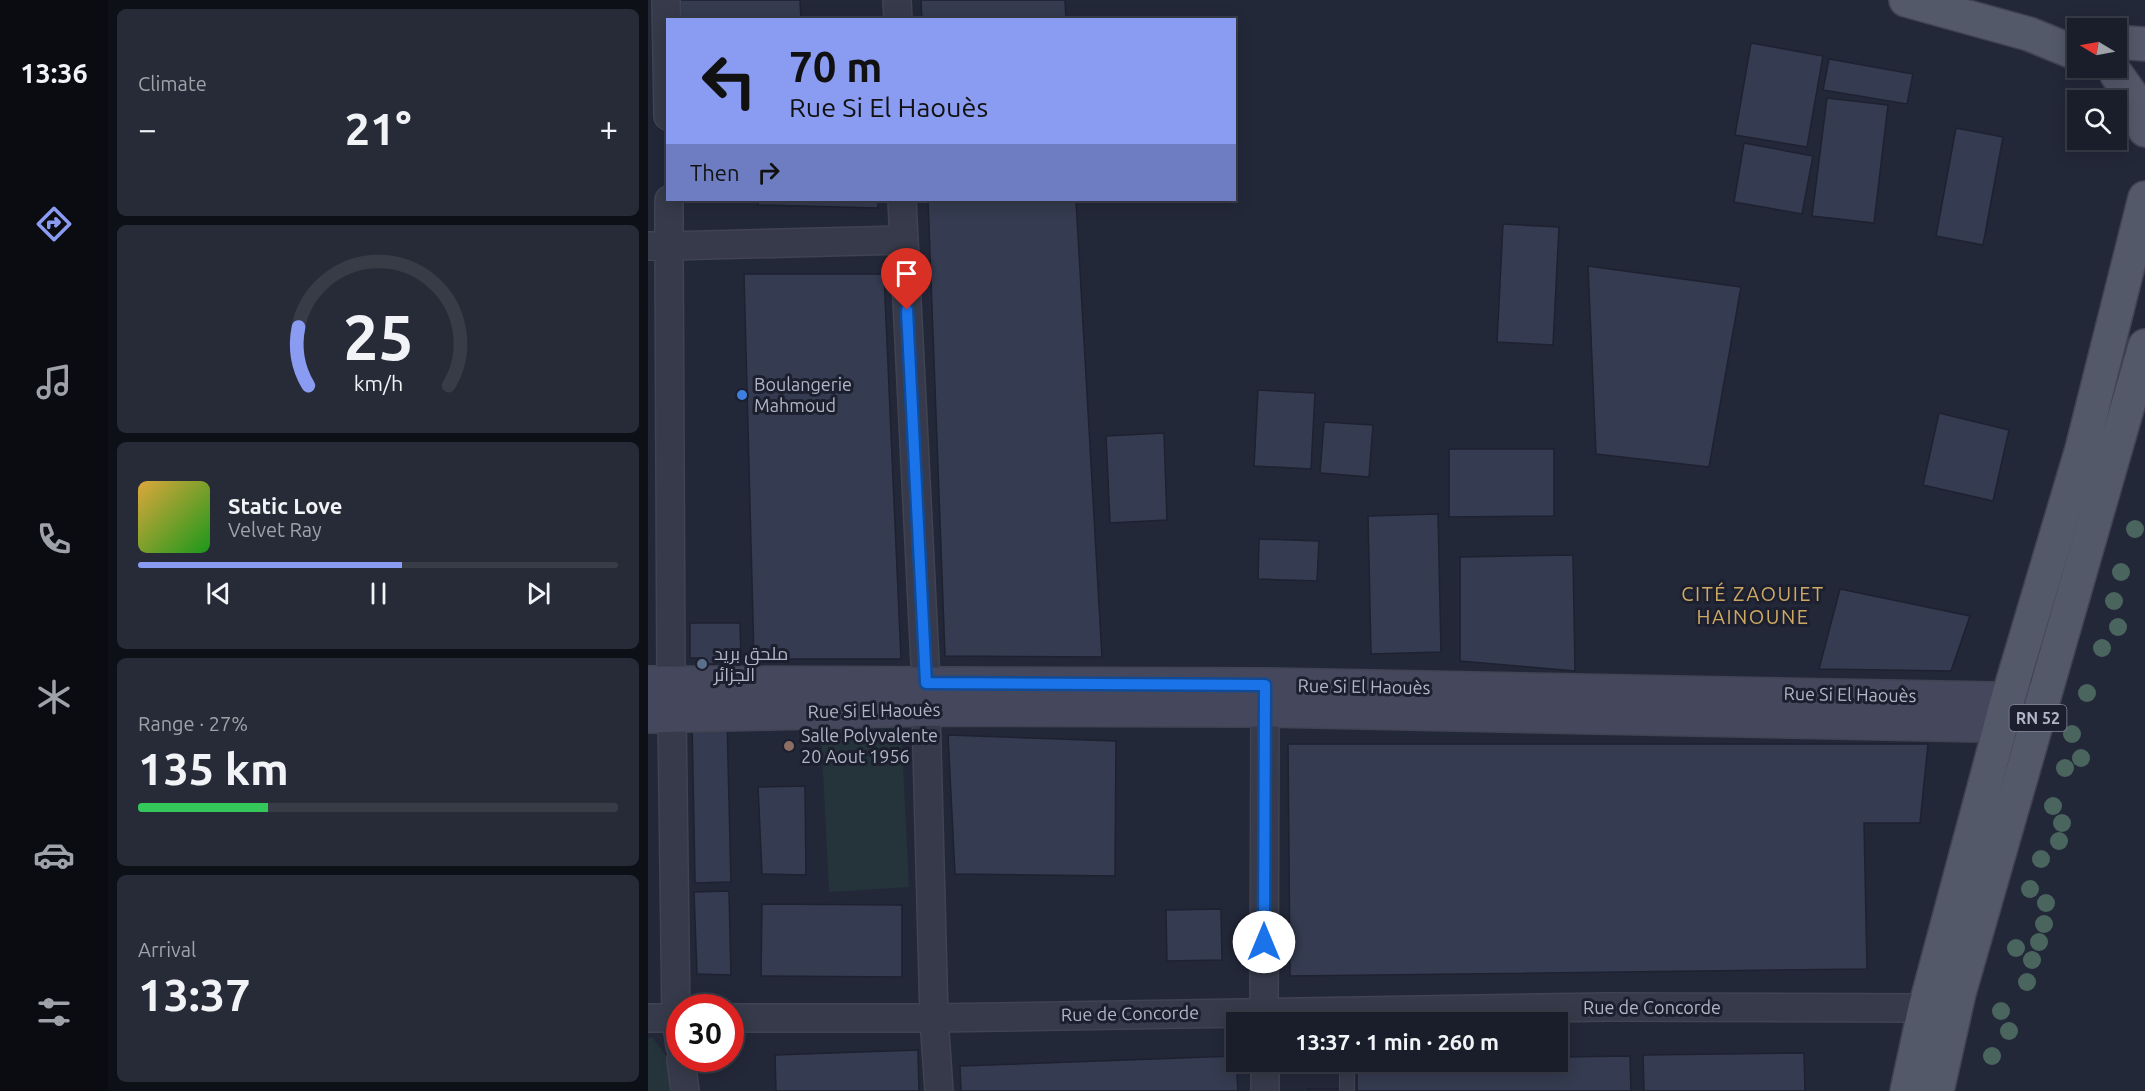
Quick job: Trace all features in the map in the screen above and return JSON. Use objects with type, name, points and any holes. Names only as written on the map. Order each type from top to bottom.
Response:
[{"type":"main road","points":[[1906,0],[2029,34],[2067,50]]},
{"type":"main road","points":[[2029,34],[2067,37]]},
{"type":"main road","points":[[2116,78],[2132,96],[2145,130]]},
{"type":"main road","points":[[2122,78],[2145,92]]},
{"type":"main road","name":"RN 52","points":[[1907,1091],[1925,1008],[2004,712],[2082,449],[2145,198]]},
{"type":"main road","name":"RN 52","points":[[1937,1091],[1959,993],[2145,346]]},
{"type":"street","points":[[666,0],[666,18]]},
{"type":"street","points":[[897,0],[898,18]]},
{"type":"street","points":[[669,201],[659,246],[659,683],[677,994]]},
{"type":"street","points":[[902,201],[926,696],[934,1018],[939,1091]]},
{"type":"street","points":[[659,246],[904,240]]},
{"type":"street","name":"Rue Si El Haouès","points":[[659,683],[926,696],[1265,698],[2039,713]]},
{"type":"street","name":"Rue Si El Haouès","points":[[660,716],[926,696]]},
{"type":"street","points":[[1264,1012],[1265,698]]},
{"type":"street","name":"Rue de Concorde","points":[[1476,1012],[1607,1007],[1925,1008]]},
{"type":"street","name":"Rue de Concorde","points":[[744,1018],[1226,1017]]},
{"type":"street","points":[[648,1018],[666,1018]]},
{"type":"street","points":[[683,1072],[685,1091]]},
{"type":"street","points":[[1265,1072],[1265,1091]]},
{"type":"lane","points":[[1347,1072],[1347,1091]]},
{"type":"shaded area","points":[[901,728],[909,887],[829,892],[821,732]]},
{"type":"shaded area","points":[[648,1038],[653,1038],[666,1056],[669,1091],[648,1091]]},
{"type":"building","points":[[673,0],[800,0],[801,18],[674,18]]},
{"type":"building","points":[[921,0],[1065,0],[1066,18],[922,18]]},
{"type":"building","points":[[1751,43],[1823,56],[1807,147],[1735,135]]},
{"type":"building","points":[[1829,59],[1913,74],[1907,104],[1823,90]]},
{"type":"building","points":[[1827,98],[1888,105],[1874,223],[1812,216]]},
{"type":"building","points":[[1956,128],[2003,137],[1983,245],[1936,236]]},
{"type":"building","points":[[1744,143],[1813,156],[1802,214],[1734,202]]},
{"type":"building","points":[[758,201],[878,201],[878,208],[758,205]]},
{"type":"building","points":[[928,201],[1076,201],[1102,657],[945,656]]},
{"type":"building","points":[[1503,224],[1559,227],[1553,345],[1497,342]]},
{"type":"building","points":[[1588,266],[1741,287],[1709,467],[1596,454]]},
{"type":"building","points":[[744,274],[884,274],[901,659],[754,659]]},
{"type":"building","points":[[1258,390],[1315,393],[1311,469],[1254,466]]},
{"type":"building","points":[[1939,413],[2009,430],[1993,501],[1923,485]]},
{"type":"building","points":[[1324,422],[1373,425],[1369,477],[1320,473]]},
{"type":"building","points":[[1164,433],[1167,520],[1110,523],[1106,436]]},
{"type":"building","points":[[1449,449],[1554,449],[1554,516],[1449,517]]},
{"type":"building","points":[[1438,514],[1441,652],[1371,654],[1368,516]]},
{"type":"building","points":[[1259,539],[1319,541],[1317,581],[1258,579]]},
{"type":"building","points":[[1573,555],[1575,671],[1460,661],[1460,557]]},
{"type":"building","points":[[1840,589],[1970,616],[1951,671],[1819,669]]},
{"type":"building","points":[[690,623],[740,623],[741,657],[715,658],[715,664],[702,664],[702,658],[690,658]]},
{"type":"building","points":[[727,720],[731,882],[695,883],[692,721]]},
{"type":"building","points":[[948,735],[1116,741],[1115,876],[955,874]]},
{"type":"building","points":[[1288,744],[1928,744],[1920,823],[1864,823],[1867,969],[1290,976]]},
{"type":"building","points":[[805,786],[806,875],[762,874],[758,787]]},
{"type":"building","points":[[729,891],[731,975],[697,974],[694,892]]},
{"type":"building","points":[[762,904],[902,905],[902,977],[761,976]]},
{"type":"building","points":[[1221,909],[1222,960],[1167,961],[1166,910]]},
{"type":"building","points":[[918,1050],[919,1091],[776,1091],[775,1055]]},
{"type":"building","points":[[1804,1053],[1805,1091],[1644,1091],[1643,1055]]},
{"type":"building","points":[[1226,1056],[1226,1072],[1237,1072],[1238,1091],[961,1091],[960,1066]]},
{"type":"building","points":[[1630,1056],[1631,1091],[1357,1091],[1357,1072],[1568,1072],[1568,1057]]},
{"type":"building","points":[[1308,1089],[1341,1089],[1341,1091],[1308,1091]]},
{"type":"place","name":"Boulangerie Mahmoud","points":[[742,395]]},
{"type":"place","name":"ملحق بريد الجزائر","points":[[702,664]]},
{"type":"place","name":"Salle Polyvalente 20 Aout 1956","points":[[789,746]]},
{"type":"district","name":"CITÉ ZAOUIET HAINOUNE","points":[[1753,606]]},
{"type":"route","points":[[907,310],[926,683],[1265,685],[1264,942]]}]
